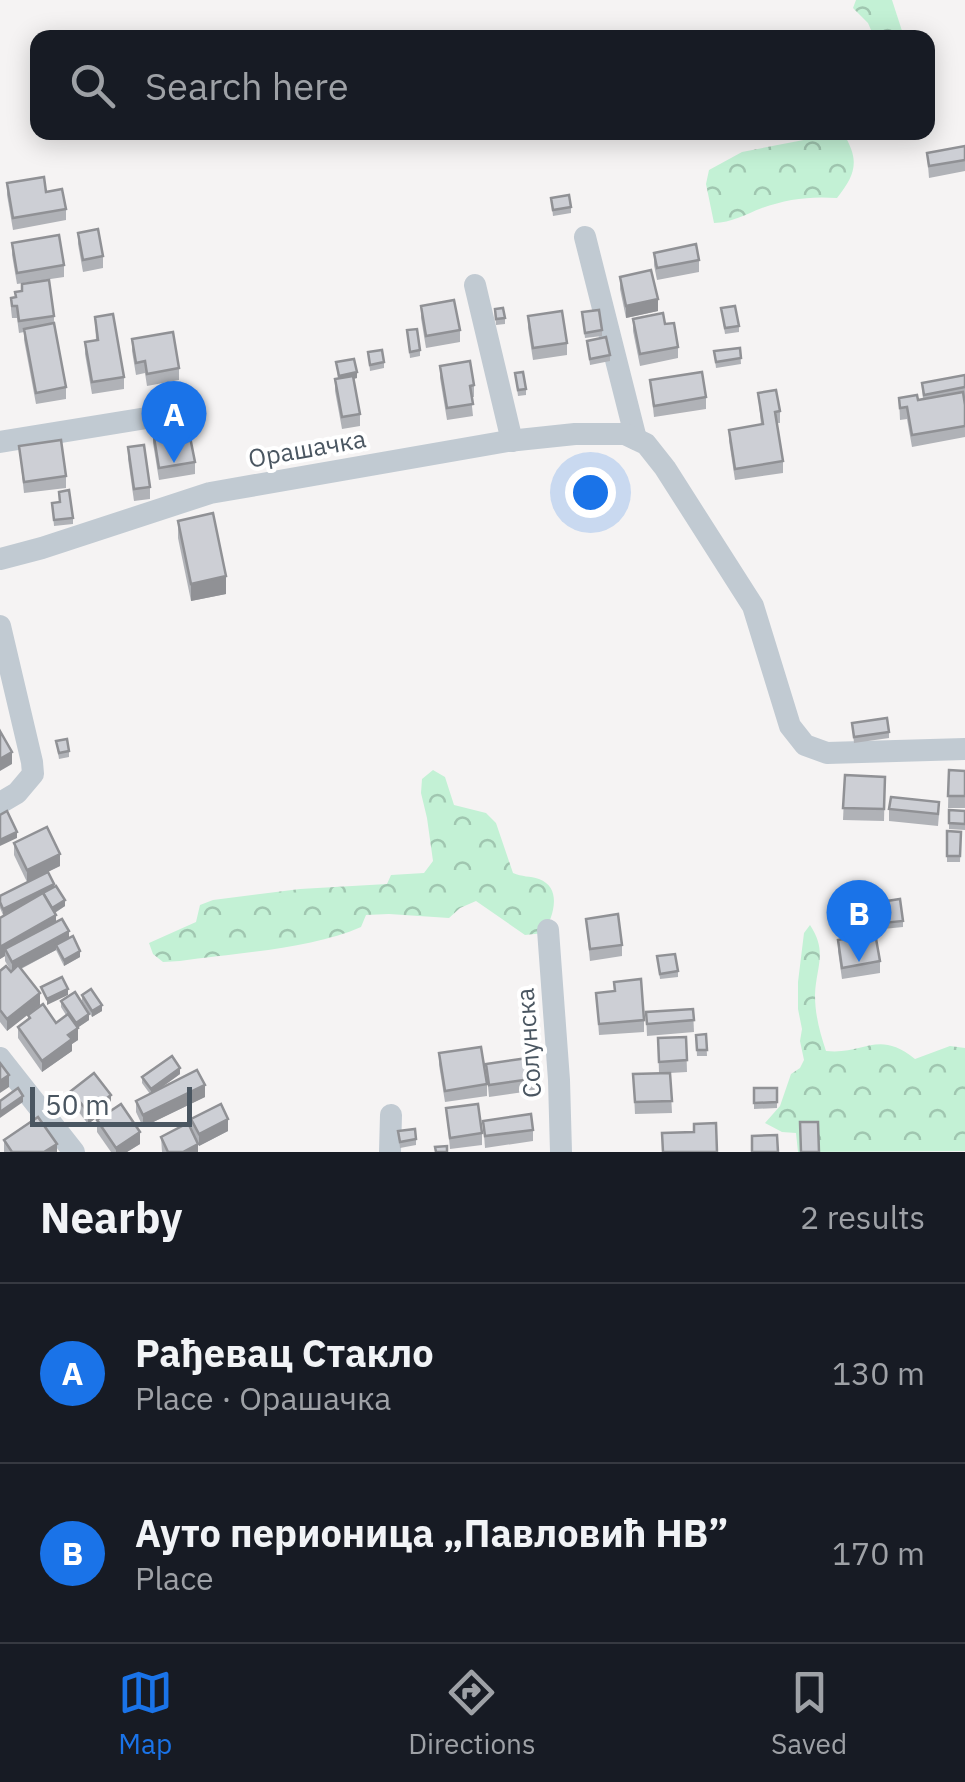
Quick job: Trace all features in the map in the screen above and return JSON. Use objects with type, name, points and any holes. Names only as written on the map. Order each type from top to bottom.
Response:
[{"type":"street","points":[[585,237],[636,439],[646,444],[665,468],[753,606],[790,726],[805,745],[827,753],[965,749]]},
{"type":"street","points":[[476,285],[512,441]]},
{"type":"street","points":[[0,442],[165,415]]},
{"type":"street","name":"Орашачка","points":[[0,559],[210,493],[512,441],[574,434],[624,434],[636,439]]},
{"type":"street","points":[[0,626],[33,774],[17,794],[0,803]]},
{"type":"street","name":"Солунска","points":[[548,930],[561,1152]]},
{"type":"street","points":[[0,1058],[74,1152]]},
{"type":"street","points":[[390,1152],[391,1116]]},
{"type":"green space","points":[[856,0],[892,0],[902,30],[871,30],[853,8]]},
{"type":"green space","points":[[806,140],[846,140],[854,167],[837,198],[790,200],[714,223],[706,184],[709,170],[742,152]]},
{"type":"green space","points":[[433,770],[445,777],[454,805],[486,813],[496,823],[513,873],[539,879],[551,889],[553,911],[544,933],[525,935],[476,901],[449,918],[366,915],[361,927],[273,949],[163,962],[153,954],[149,943],[196,922],[200,905],[213,900],[387,884],[391,875],[424,873],[433,861],[422,779]]},
{"type":"green space","points":[[810,925],[819,943],[815,1002],[826,1051],[881,1044],[915,1059],[950,1046],[965,1048],[965,1151],[798,1152],[796,1133],[782,1132],[765,1123],[780,1106],[791,1074],[804,1060],[798,982],[804,933]]},
{"type":"building","points":[[965,146],[965,160],[929,166],[927,153]]},
{"type":"building","points":[[44,177],[46,192],[62,189],[66,209],[13,218],[7,183]]},
{"type":"building","points":[[569,195],[571,207],[553,210],[551,198]]},
{"type":"building","points":[[98,229],[103,256],[83,260],[78,233]]},
{"type":"building","points":[[59,235],[64,265],[17,273],[12,243]]},
{"type":"building","points":[[696,244],[699,260],[657,268],[654,253]]},
{"type":"building","points":[[651,270],[658,299],[626,306],[620,277]]},
{"type":"building","points":[[49,280],[54,316],[19,321],[17,306],[12,306],[15,292],[22,291],[22,284]]},
{"type":"building","points":[[454,300],[460,330],[426,336],[421,306]]},
{"type":"building","points":[[735,306],[739,326],[725,328],[721,308]]},
{"type":"building","points":[[503,308],[505,318],[496,319],[495,309]]},
{"type":"building","points":[[599,310],[602,330],[585,333],[582,312]]},
{"type":"building","points":[[562,311],[567,343],[533,348],[528,316]]},
{"type":"building","points":[[663,313],[665,324],[674,323],[678,347],[640,354],[633,319]]},
{"type":"building","points":[[113,314],[124,377],[92,382],[85,342],[98,340],[95,317]]},
{"type":"building","points":[[54,323],[66,387],[36,393],[24,329]]},
{"type":"building","points":[[417,329],[420,350],[410,352],[407,330]]},
{"type":"building","points":[[173,332],[179,368],[147,374],[145,361],[136,363],[132,339]]},
{"type":"building","points":[[606,337],[610,355],[590,359],[587,341]]},
{"type":"building","points":[[740,348],[741,358],[716,362],[714,351]]},
{"type":"building","points":[[382,350],[384,362],[370,365],[368,352]]},
{"type":"building","points":[[354,359],[357,372],[339,376],[336,362]]},
{"type":"building","points":[[470,361],[473,404],[447,408],[440,366]]},
{"type":"building","points":[[523,372],[526,389],[518,390],[515,373]]},
{"type":"building","points":[[702,372],[706,397],[654,406],[650,380]]},
{"type":"building","points":[[965,375],[965,387],[924,395],[922,383]]},
{"type":"building","points":[[353,376],[360,414],[342,417],[335,379]]},
{"type":"building","points":[[776,390],[780,411],[775,412],[783,461],[735,469],[729,430],[763,424],[758,393]]},
{"type":"building","points":[[963,392],[965,426],[912,435],[907,407],[900,408],[899,398],[917,395],[918,400]]},
{"type":"building","points":[[170,428],[172,440],[190,437],[195,462],[159,468],[153,431]]},
{"type":"building","points":[[61,440],[66,476],[24,482],[19,446]]},
{"type":"building","points":[[144,445],[150,487],[134,489],[128,447]]},
{"type":"building","points":[[69,490],[73,518],[54,520],[52,503],[60,502],[59,492]]},
{"type":"building","points":[[213,513],[226,576],[191,584],[178,521]]},
{"type":"building","points":[[887,718],[889,732],[854,737],[852,723]]},
{"type":"building","points":[[0,731],[12,752],[0,759]]},
{"type":"building","points":[[67,739],[69,751],[59,753],[56,741]]},
{"type":"building","points":[[949,770],[965,771],[965,796],[948,796]]},
{"type":"building","points":[[845,775],[885,777],[884,809],[843,808]]},
{"type":"building","points":[[891,797],[939,802],[938,814],[889,809]]},
{"type":"building","points":[[949,810],[965,811],[965,824],[949,823]]},
{"type":"building","points":[[7,811],[17,832],[0,840],[0,815]]},
{"type":"building","points":[[47,827],[60,854],[27,870],[14,843]]},
{"type":"building","points":[[947,831],[961,832],[960,856],[947,856]]},
{"type":"building","points":[[48,872],[54,884],[3,909],[0,896]]},
{"type":"building","points":[[56,886],[65,900],[52,908],[43,893]]},
{"type":"building","points":[[43,893],[56,915],[0,947],[0,918]]},
{"type":"building","points":[[900,899],[903,921],[883,923],[880,902]]},
{"type":"building","points":[[618,914],[622,945],[590,949],[586,919]]},
{"type":"building","points":[[62,919],[69,931],[12,962],[5,949]]},
{"type":"building","points":[[875,933],[880,961],[842,968],[838,940]]},
{"type":"building","points":[[73,936],[80,951],[64,960],[56,945]]},
{"type":"building","points":[[675,954],[678,971],[660,974],[657,956]]},
{"type":"building","points":[[18,965],[40,993],[7,1019],[0,1010],[0,971],[6,966],[11,972]]},
{"type":"building","points":[[62,977],[68,989],[47,999],[41,987]]},
{"type":"building","points":[[641,979],[644,1020],[599,1024],[596,993],[615,991],[614,982]]},
{"type":"building","points":[[91,989],[102,1005],[92,1011],[82,995]]},
{"type":"building","points":[[75,992],[89,1014],[76,1023],[61,1001]]},
{"type":"building","points":[[43,1004],[56,1023],[68,1014],[78,1028],[68,1035],[72,1039],[42,1061],[18,1027]]},
{"type":"building","points":[[693,1009],[694,1020],[647,1024],[646,1012]]},
{"type":"building","points":[[706,1034],[707,1050],[697,1050],[696,1035]]},
{"type":"building","points":[[686,1037],[687,1060],[659,1062],[658,1038]]},
{"type":"building","points":[[481,1047],[487,1084],[445,1091],[439,1053]]},
{"type":"building","points":[[172,1056],[180,1068],[151,1089],[142,1077]]},
{"type":"building","points":[[535,1057],[538,1078],[489,1085],[486,1064]]},
{"type":"building","points":[[0,1063],[9,1075],[0,1081]]},
{"type":"building","points":[[197,1070],[205,1085],[143,1115],[136,1101]]},
{"type":"building","points":[[94,1073],[111,1095],[88,1112],[71,1091]]},
{"type":"building","points":[[670,1073],[672,1101],[635,1102],[633,1074]]},
{"type":"building","points":[[18,1088],[23,1096],[0,1112],[0,1101]]},
{"type":"building","points":[[754,1088],[777,1088],[777,1102],[754,1103]]},
{"type":"building","points":[[121,1104],[140,1132],[116,1148],[97,1120]]},
{"type":"building","points":[[221,1104],[228,1119],[199,1134],[191,1119]]},
{"type":"building","points":[[478,1104],[482,1133],[450,1138],[446,1108]]},
{"type":"building","points":[[531,1114],[533,1130],[485,1136],[483,1121]]},
{"type":"building","points":[[38,1117],[57,1144],[44,1152],[12,1152],[4,1140]]},
{"type":"building","points":[[800,1122],[818,1122],[819,1152],[801,1152]]},
{"type":"building","points":[[188,1123],[198,1144],[183,1152],[168,1152],[161,1137]]},
{"type":"building","points":[[716,1123],[717,1152],[663,1152],[662,1133],[694,1132],[694,1124]]},
{"type":"building","points":[[415,1129],[416,1139],[400,1142],[398,1131]]},
{"type":"building","points":[[777,1135],[778,1152],[752,1152],[752,1136]]},
{"type":"building","points":[[447,1146],[447,1152],[436,1152],[435,1147]]},
{"type":"place","name":"Рађевац Стакло","points":[[174,463]]},
{"type":"place","name":"Ауто перионица „Павловић НВ”","points":[[859,962]]}]
